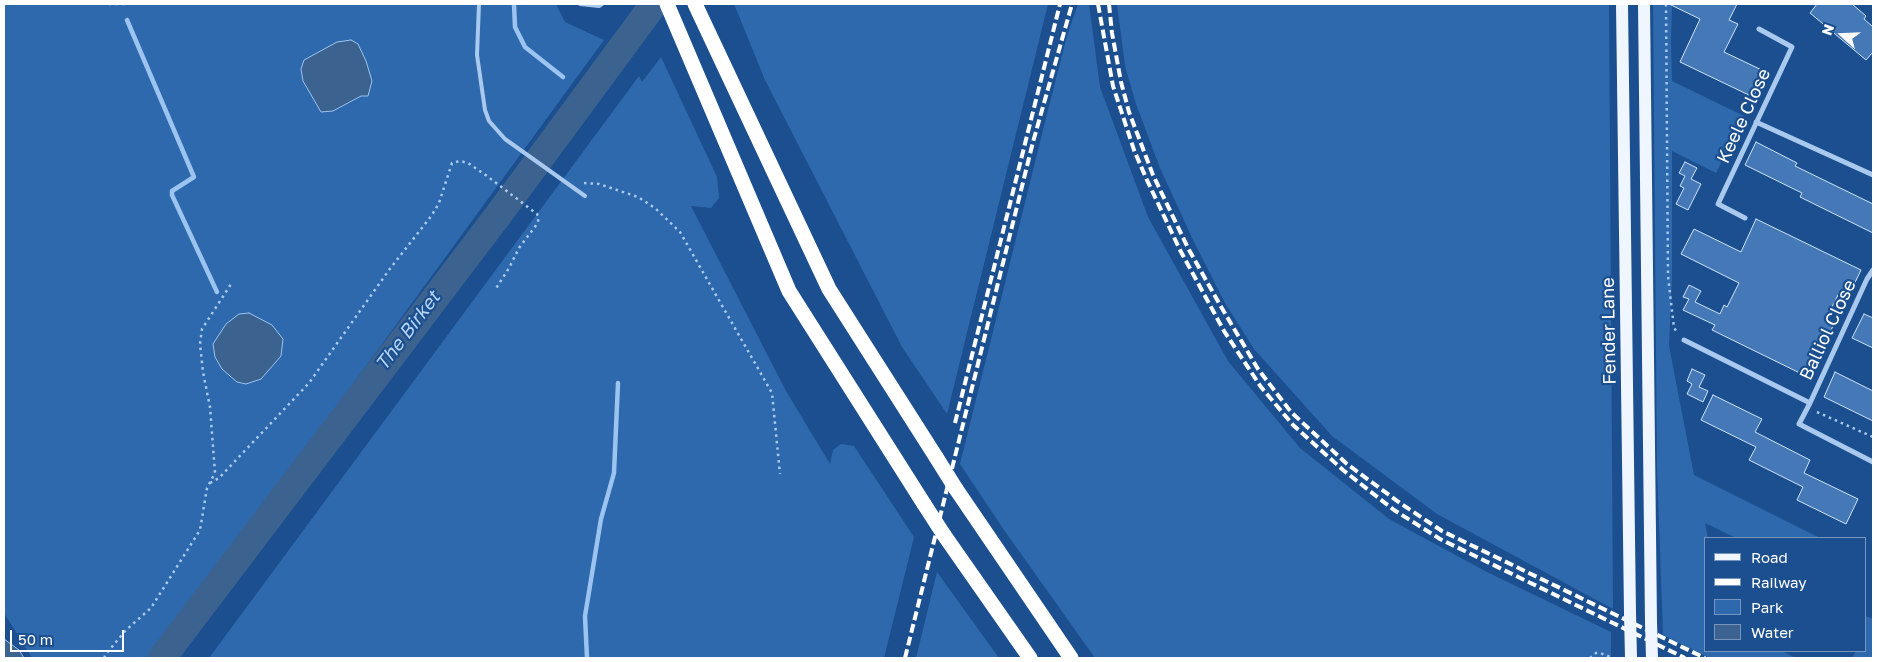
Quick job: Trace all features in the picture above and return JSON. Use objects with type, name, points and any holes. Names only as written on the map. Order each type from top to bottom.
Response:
[{"type":"highway","points":[[667,4],[789,291],[944,535],[1030,658]]},
{"type":"highway","points":[[696,6],[829,289],[956,489],[1071,658]]},
{"type":"main road","name":"Fender Lane","points":[[1622,4],[1631,658]]},
{"type":"main road","points":[[1644,4],[1652,658]]},
{"type":"street","name":"Keele Close","points":[[1746,218],[1718,204],[1792,47],[1759,29]]},
{"type":"street","points":[[1756,122],[1873,175]]},
{"type":"street","name":"Balliol Close","points":[[1873,270],[1799,424],[1873,462]]},
{"type":"street","points":[[1868,278],[1873,282]]},
{"type":"street","name":"Balliol Close","points":[[1684,340],[1808,405]]},
{"type":"lane","points":[[479,4],[477,55],[485,110],[495,130],[585,196]]},
{"type":"lane","points":[[580,4],[599,6],[602,4]]},
{"type":"path","points":[[109,4],[126,4]]},
{"type":"path","points":[[1666,4],[1668,276],[1674,328],[1684,340]]},
{"type":"path","points":[[210,483],[219,478],[309,383],[389,270],[432,215],[439,203],[452,163],[460,161],[468,163],[537,214],[539,218],[495,290]]},
{"type":"path","points":[[572,186],[584,183],[599,184],[638,197],[655,208],[680,232],[772,393],[780,474]]},
{"type":"path","points":[[104,658],[126,630],[150,608],[200,530],[207,488],[215,473],[210,407],[200,344],[202,329],[231,284]]},
{"type":"path","points":[[1808,405],[1873,437]]},
{"type":"path","points":[[1590,658],[1596,653],[1614,658]]},
{"type":"green space","points":[[4,4],[556,4],[565,22],[604,40],[153,658],[32,658],[4,613]]},
{"type":"green space","points":[[734,4],[1048,4],[947,414],[902,347],[765,80]]},
{"type":"green space","points":[[1078,4],[1089,4],[1100,87],[1148,217],[1228,361],[1300,448],[1389,519],[1487,572],[1611,632],[1611,658],[1095,658],[1004,530],[960,464],[1048,110],[1067,36]]},
{"type":"green space","points":[[1117,4],[1609,4],[1613,609],[1437,514],[1332,436],[1254,349],[1225,303],[1193,240],[1160,168],[1136,104],[1125,66]]},
{"type":"green space","points":[[1653,4],[1672,4],[1672,81],[1744,116],[1716,173],[1672,151],[1672,277],[1669,346],[1694,475],[1818,537],[1734,537],[1705,523],[1708,537],[1704,537],[1704,652],[1784,652],[1796,658],[1710,658],[1663,635],[1657,467]]},
{"type":"green space","points":[[661,57],[717,177],[719,198],[711,208],[691,206],[786,391],[830,464],[833,450],[841,444],[854,446],[914,537],[884,658],[209,658],[639,76],[642,82]]},
{"type":"green space","points":[[937,572],[999,658],[916,658]]},
{"type":"green space","points":[[1867,616],[1873,619],[1873,658],[1852,658],[1855,652],[1867,652]]},
{"type":"water","points":[[351,40],[358,44],[366,61],[372,81],[368,96],[361,96],[333,111],[321,112],[303,81],[301,69],[304,60],[337,42]]},
{"type":"water","points":[[249,313],[272,325],[283,339],[281,356],[261,379],[246,384],[237,382],[222,369],[215,357],[213,344],[226,324],[239,314]]},
{"type":"water","points":[[4,639],[19,650],[24,658],[4,658]]},
{"type":"building","points":[[1669,4],[1737,4],[1729,20],[1738,24],[1724,52],[1766,72],[1753,97],[1680,62],[1700,19]]},
{"type":"building","points":[[1817,4],[1852,4],[1866,16],[1864,19],[1873,27],[1873,52],[1866,60],[1810,13]]},
{"type":"building","points":[[1756,142],[1797,163],[1795,166],[1873,204],[1873,233],[1800,197],[1802,193],[1745,165]]},
{"type":"building","points":[[1685,162],[1697,168],[1691,179],[1701,184],[1688,210],[1676,204],[1684,188],[1680,186],[1685,176],[1679,173]]},
{"type":"building","points":[[1756,219],[1861,270],[1849,295],[1840,291],[1826,319],[1834,324],[1808,377],[1712,330],[1715,325],[1683,310],[1689,299],[1683,297],[1689,285],[1701,291],[1695,302],[1720,314],[1724,305],[1727,307],[1739,283],[1681,254],[1694,229],[1741,252]]},
{"type":"building","points":[[1864,314],[1873,318],[1873,348],[1852,338]]},
{"type":"building","points":[[1692,369],[1705,375],[1699,387],[1708,391],[1703,402],[1687,394],[1692,384],[1687,381]]},
{"type":"building","points":[[1835,372],[1873,391],[1873,421],[1824,397]]},
{"type":"building","points":[[1713,395],[1762,419],[1755,432],[1810,460],[1804,473],[1858,499],[1846,524],[1797,500],[1803,487],[1749,460],[1756,447],[1701,420]]},
{"type":"waterway","points":[[514,4],[515,27],[525,47],[563,77]]},
{"type":"waterway","name":"The Birket","points":[[162,658],[499,214],[654,4]]},
{"type":"waterway","points":[[127,20],[194,177],[172,191],[172,195],[217,292]]},
{"type":"waterway","name":"The Birket","points":[[586,82],[596,85]]},
{"type":"waterway","points":[[587,658],[585,616],[601,519],[614,473],[618,383]]},
{"type":"railway","points":[[955,423],[1060,4]]},
{"type":"railway","points":[[905,658],[1033,142],[1072,4]]},
{"type":"railway","points":[[1098,4],[1113,86],[1134,150],[1146,178],[1180,250],[1224,331],[1261,387],[1293,425],[1343,470],[1394,510],[1440,539],[1685,658]]},
{"type":"railway","points":[[1109,4],[1121,82],[1129,112],[1153,175],[1188,248],[1220,305],[1258,369],[1291,412],[1347,464],[1442,531],[1705,658]]}]
